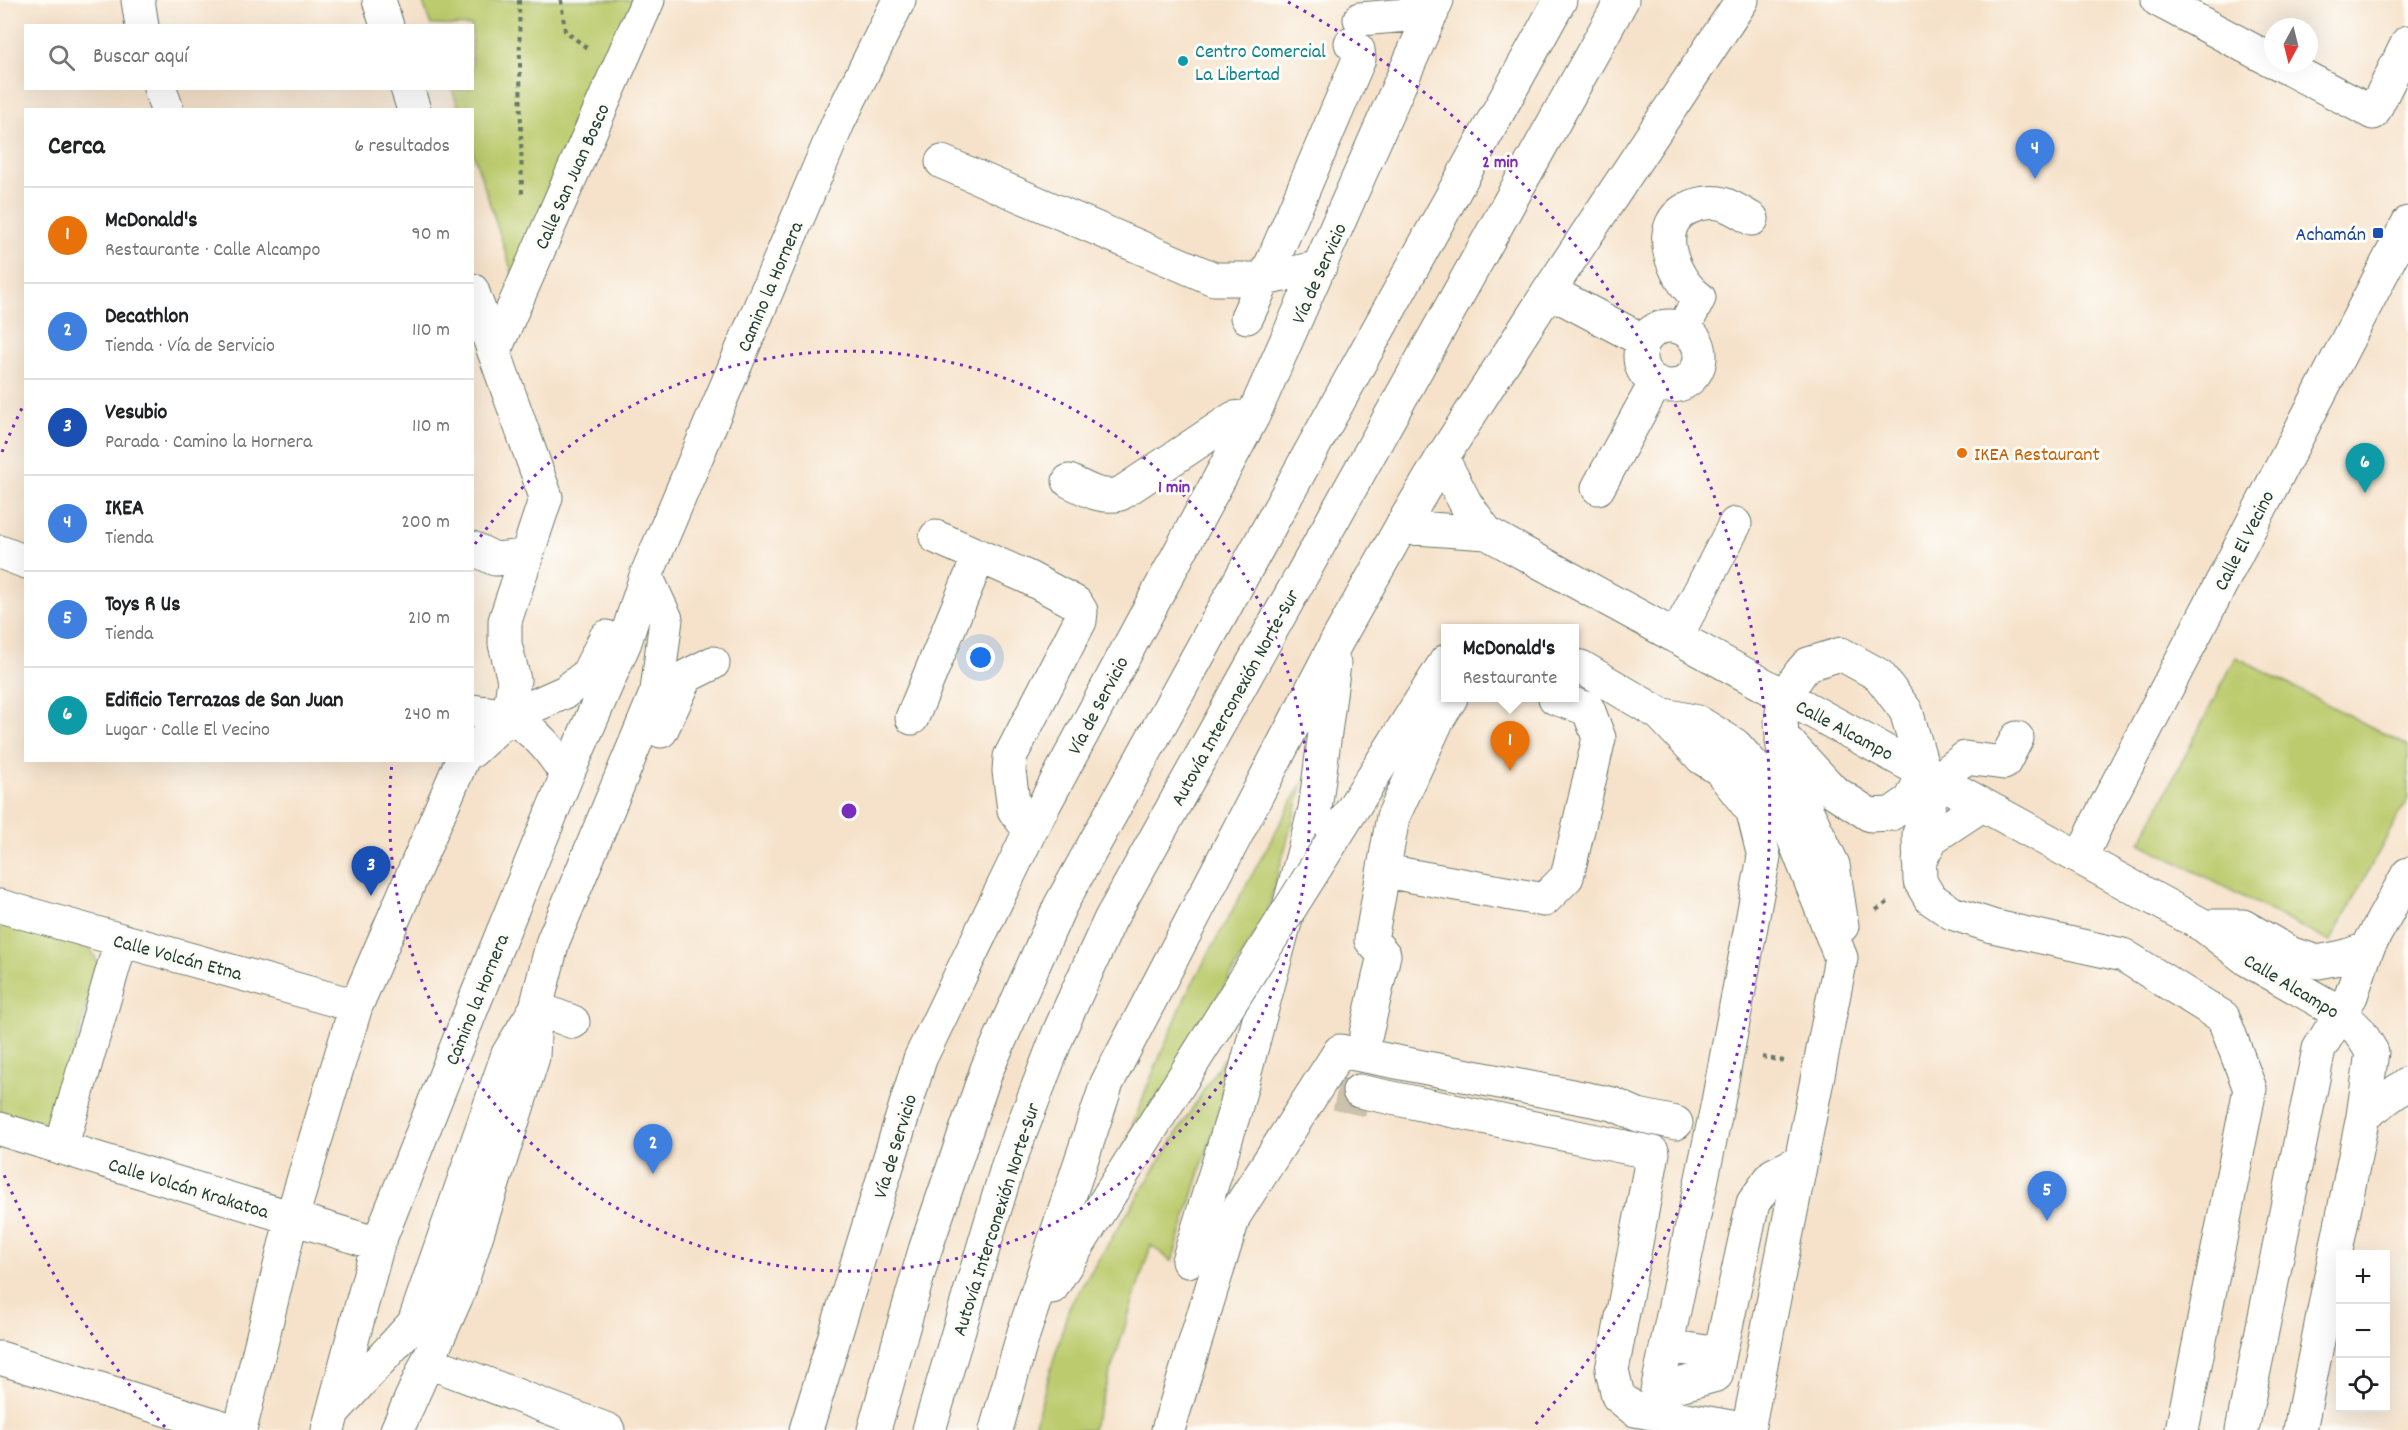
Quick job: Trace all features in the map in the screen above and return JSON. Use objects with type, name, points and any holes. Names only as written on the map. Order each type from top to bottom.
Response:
[{"type":"main road","points":[[379,0],[386,24]]},
{"type":"main road","name":"Calle San Juan Bosco","points":[[494,352],[648,0]]},
{"type":"main road","name":"Camino la Hornera","points":[[330,1422],[378,1244],[567,775],[625,642],[646,576],[838,123],[899,0]]},
{"type":"main road","points":[[874,1430],[925,1250],[987,1069],[1060,906],[1560,0]]},
{"type":"main road","name":"Autovía Interconexión Norte-Sur","points":[[929,1430],[1008,1165],[1059,1032],[1110,920],[1622,0]]},
{"type":"main road","points":[[996,1430],[1024,1332],[1107,1083],[1337,641],[1442,458],[1549,291],[1742,0]]},
{"type":"main road","points":[[2158,0],[2264,56]]},
{"type":"main road","points":[[1246,317],[1265,279],[1359,58],[1355,31],[1435,6]]},
{"type":"main road","name":"Vía de Servicio","points":[[806,1430],[920,1059],[1030,831],[1253,416],[1435,6]]},
{"type":"main road","points":[[2295,72],[2373,113],[2408,42]]},
{"type":"main road","points":[[161,90],[166,108]]},
{"type":"main road","points":[[408,90],[413,108]]},
{"type":"main road","points":[[942,162],[1214,279],[1265,279],[1320,267]]},
{"type":"main road","points":[[1683,329],[1699,298],[1687,290],[1669,253],[1672,223],[1684,209],[1699,204],[1722,204],[1752,219]]},
{"type":"main road","name":"Calle El Vecino","points":[[2081,858],[2097,823],[2399,261],[2408,223]]},
{"type":"main road","points":[[1214,279],[1246,317],[1278,362]]},
{"type":"main road","points":[[1549,291],[1644,341]]},
{"type":"main road","points":[[474,296],[546,497],[505,621],[505,644],[514,680],[508,717]]},
{"type":"main road","points":[[1666,327],[1683,329],[1697,343],[1700,352],[1696,371],[1683,383],[1664,385],[1656,382],[1643,368],[1641,350],[1644,341],[1657,329],[1666,327]]},
{"type":"main road","points":[[1598,488],[1656,382]]},
{"type":"main road","points":[[1069,481],[1102,495],[1120,494],[1234,418],[1253,416]]},
{"type":"main road","name":"Calle Alcampo","points":[[1442,458],[1466,504],[1487,533]]},
{"type":"main road","points":[[1676,637],[1734,524]]},
{"type":"main road","name":"Calle Alcampo","points":[[1401,526],[1487,533],[2204,926],[2248,960],[2341,1013],[2359,1031],[2372,1052],[2363,1116]]},
{"type":"main road","points":[[936,537],[1032,579],[1076,603],[1081,611],[1080,621],[1010,757],[1009,771],[1014,810],[1030,831]]},
{"type":"main road","points":[[474,549],[495,559],[526,556]]},
{"type":"main road","points":[[0,552],[24,561]]},
{"type":"main road","points":[[912,718],[979,556]]},
{"type":"main road","points":[[397,1430],[459,1291],[533,1057],[536,1008],[553,940],[657,691],[666,619],[646,576]]},
{"type":"main road","name":"Camino la Hornera","points":[[474,749],[508,717],[565,692],[587,675],[605,639],[646,576]]},
{"type":"main road","points":[[1188,1261],[1235,1110],[1315,809],[1337,641]]},
{"type":"main road","points":[[1359,1091],[1653,1153],[1612,1370],[1618,1396],[1646,1400],[1734,1427],[1801,1161],[1841,958],[1842,918],[1833,865],[1786,768],[1781,722],[1784,696],[1808,664],[1841,654],[1880,675],[1906,711],[1931,776],[1919,834],[1920,881],[1930,898],[1952,913],[1992,926],[2122,955],[2223,1017],[2250,1089],[2182,1430]]},
{"type":"main road","points":[[330,1422],[414,1323],[508,1054],[570,959],[633,792],[687,676],[713,663]]},
{"type":"main road","points":[[1579,666],[1660,714],[1702,758],[1719,769],[1753,812],[1764,857],[1728,1051],[1666,1346],[1646,1400]]},
{"type":"main road","points":[[1024,1332],[1441,669]]},
{"type":"main road","points":[[1366,1034],[1384,955],[1371,940],[1393,817],[1433,729],[1449,702]]},
{"type":"main road","points":[[1385,871],[1544,900],[1567,877],[1599,738],[1588,709],[1567,702]]},
{"type":"main road","points":[[474,711],[508,717],[532,732],[551,750],[567,775]]},
{"type":"main road","points":[[1660,714],[1698,722],[1735,745],[1759,772],[1790,829],[1841,958]]},
{"type":"main road","points":[[1782,736],[1833,791],[1870,815],[1891,814],[1906,806],[1931,776],[1965,758],[2004,763],[2017,738]]},
{"type":"main road","name":"Camino la Hornera","points":[[240,1430],[292,1217],[356,1006],[462,762]]},
{"type":"main road","points":[[1919,862],[1932,838],[1982,804]]},
{"type":"main road","points":[[2242,1430],[2319,1050],[2351,996],[2367,949],[2408,874]]},
{"type":"main road","name":"Calle Volcán Etna","points":[[0,906],[356,1006]]},
{"type":"main road","name":"Calle Alcampo","points":[[2204,926],[2243,927],[2292,954],[2319,962],[2367,949]]},
{"type":"main road","points":[[61,1149],[121,941]]},
{"type":"main road","points":[[536,1008],[573,1022]]},
{"type":"main road","points":[[1168,1430],[1234,1216],[1340,1051],[1613,1104],[1638,1115],[1676,1123]]},
{"type":"main road","points":[[2300,1430],[2363,1116],[2408,1083]]},
{"type":"main road","name":"Calle Volcán Krakatoa","points":[[0,1129],[378,1244]]},
{"type":"main road","points":[[1646,1400],[1716,1375],[1753,1203],[1773,1175],[1801,1161]]},
{"type":"main road","points":[[1666,1346],[1720,1354]]},
{"type":"main road","points":[[0,1358],[232,1430]]},
{"type":"main road","points":[[429,1362],[608,1430]]},
{"type":"path","points":[[519,0],[522,203]]},
{"type":"path","points":[[561,0],[565,31],[618,70]]},
{"type":"path","points":[[1728,1051],[1820,1068]]},
{"type":"green space","points":[[422,0],[648,0],[518,290],[474,155],[474,108],[459,108],[452,90],[474,90],[474,24],[431,24]]},
{"type":"green space","points":[[2236,657],[2408,746],[2408,798],[2330,942],[2140,843]]},
{"type":"green space","points":[[1304,780],[1267,913],[1110,1185],[1147,1087],[1187,993]]},
{"type":"green space","points":[[0,922],[91,949],[98,964],[56,1120],[41,1129],[0,1116]]},
{"type":"green space","points":[[1235,1058],[1172,1262],[1151,1245],[1092,1430],[1033,1430],[1069,1307],[1223,1059]]},
{"type":"tunnel","points":[[1349,1113],[1366,1034]]},
{"type":"place","name":"Centro Comercial La Libertad","points":[[1183,61]]},
{"type":"place","name":"IKEA","points":[[2035,179]]},
{"type":"place","name":"Achamán","points":[[2378,233]]},
{"type":"place","name":"IKEA Restaurant","points":[[1962,453]]},
{"type":"place","name":"Edificio Terrazas de San Juan","points":[[2365,493]]},
{"type":"place","name":"McDonald's","points":[[1510,771]]},
{"type":"place","name":"Vesubio","points":[[371,896]]},
{"type":"place","name":"Decathlon","points":[[653,1174]]},
{"type":"place","name":"Toys R Us","points":[[2047,1221]]}]
